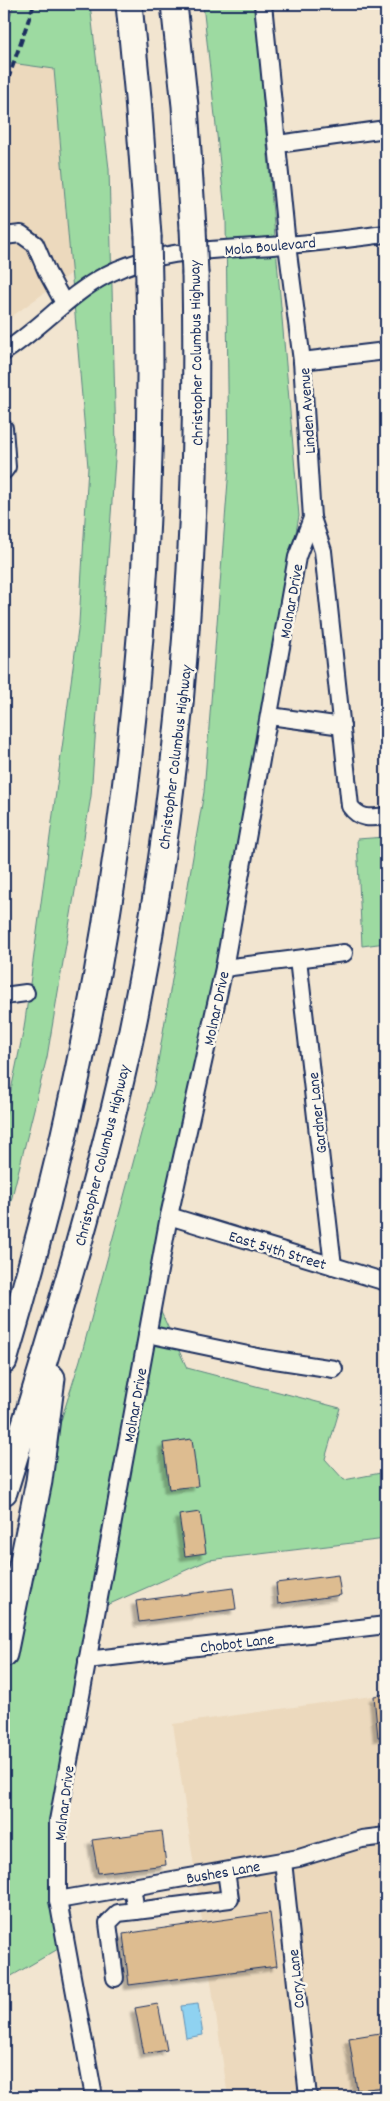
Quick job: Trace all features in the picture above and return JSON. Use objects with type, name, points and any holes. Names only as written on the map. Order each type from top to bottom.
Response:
[{"type":"highway","points":[[4,1361],[44,1219],[77,1082],[98,977],[121,827],[135,712],[144,606],[150,446],[150,283],[138,98],[129,4]]},
{"type":"highway","name":"Christopher Columbus Highway","points":[[4,1492],[60,1311],[96,1183],[132,1030],[170,801],[183,686],[192,571],[197,435],[194,228],[186,116],[174,4]]},
{"type":"highway","points":[[4,1654],[38,1481],[60,1311]]},
{"type":"street","name":"Linden Avenue","points":[[263,4],[287,245],[302,361],[312,518],[323,551],[350,806],[356,814],[366,818],[386,816]]},
{"type":"street","points":[[278,144],[386,129]]},
{"type":"street","points":[[4,236],[21,234],[35,244],[47,272],[64,303]]},
{"type":"street","name":"Mola Boulevard","points":[[4,352],[64,303],[107,274],[138,262],[199,251],[287,245],[386,234]]},
{"type":"street","points":[[302,361],[386,351]]},
{"type":"street","points":[[4,428],[7,467],[4,471]]},
{"type":"street","name":"Molnar Drive","points":[[94,2097],[58,1900],[58,1820],[169,1216],[224,968],[297,557],[312,518]]},
{"type":"street","points":[[270,716],[342,726]]},
{"type":"street","points":[[224,968],[344,953]]},
{"type":"street","name":"Gardner Lane","points":[[298,959],[333,1266]]},
{"type":"street","points":[[4,996],[26,993]]},
{"type":"street","name":"East 54th Street","points":[[169,1216],[386,1282]]},
{"type":"street","points":[[147,1334],[262,1358],[334,1369]]},
{"type":"street","name":"Chobot Lane","points":[[87,1660],[386,1625]]},
{"type":"street","name":"Bushes Lane","points":[[58,1900],[283,1861],[362,1839],[386,1836]]},
{"type":"street","name":"Cory Lane","points":[[283,1861],[308,2097]]},
{"type":"street","points":[[115,1978],[120,1960],[108,1923],[118,1913],[230,1899],[226,1870]]},
{"type":"street","points":[[132,1887],[136,1911]]},
{"type":"shaded area","points":[[4,62],[54,69],[72,273],[4,322]]},
{"type":"shaded area","points":[[386,1694],[386,2097],[228,2097],[173,1724]]},
{"type":"green space","points":[[14,4],[90,4],[109,169],[116,445],[91,796],[47,1057],[4,1229],[4,1124],[24,1028],[79,623],[88,467],[54,69],[4,62],[4,35]]},
{"type":"green space","points":[[203,4],[255,4],[299,516],[154,1297],[187,1368],[340,1408],[325,1459],[344,1480],[386,1472],[386,1539],[209,1560],[96,1610],[67,1766],[65,1945],[8,1978],[4,1995],[4,1602],[80,1360],[154,1085],[204,792],[229,468],[226,220]]},
{"type":"green space","points":[[386,837],[386,943],[362,946],[357,839]]},
{"type":"water","points":[[198,2004],[203,2035],[186,2038],[181,2006]]},
{"type":"building","points":[[192,1439],[198,1486],[169,1489],[163,1443]]},
{"type":"building","points":[[200,1512],[206,1553],[185,1556],[179,1515]]},
{"type":"building","points":[[338,1575],[341,1595],[278,1604],[276,1583]]},
{"type":"building","points":[[233,1588],[236,1609],[139,1622],[136,1601]]},
{"type":"building","points":[[386,1694],[386,1736],[378,1737],[374,1696]]},
{"type":"building","points":[[162,1831],[166,1865],[98,1873],[92,1840]]},
{"type":"building","points":[[270,1913],[277,1966],[129,1985],[123,1934]]},
{"type":"building","points":[[158,2004],[167,2050],[144,2054],[135,2008]]},
{"type":"building","points":[[386,2032],[386,2087],[357,2090],[349,2038]]},
{"type":"railway","points":[[4,91],[34,4]]}]
